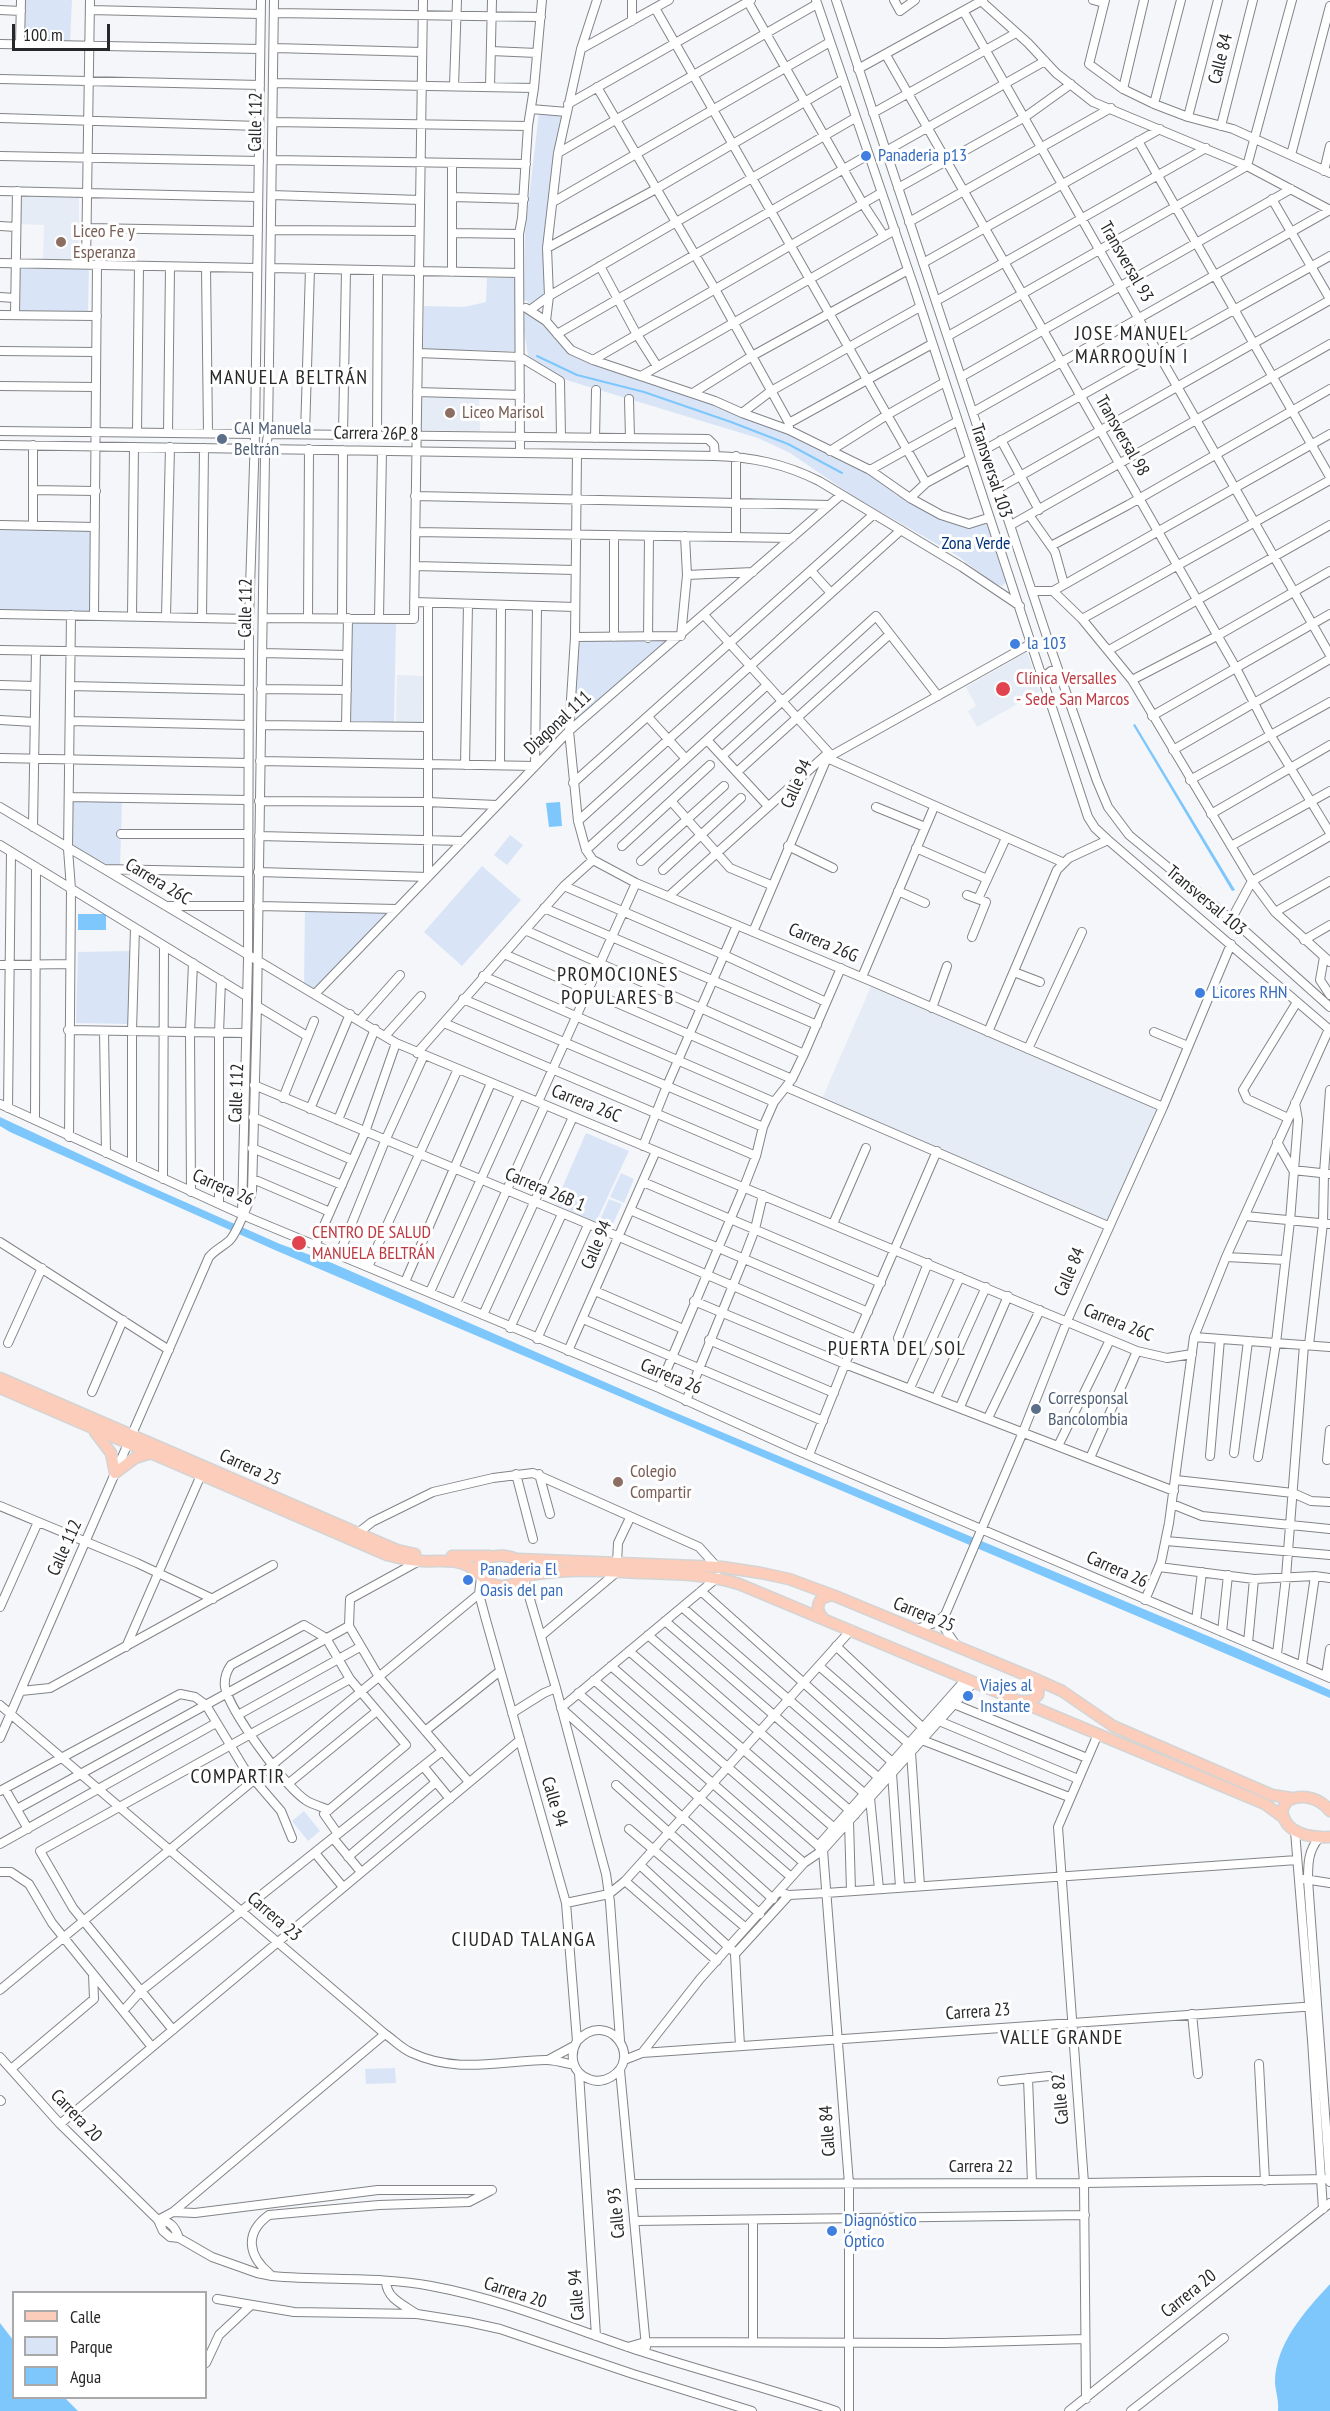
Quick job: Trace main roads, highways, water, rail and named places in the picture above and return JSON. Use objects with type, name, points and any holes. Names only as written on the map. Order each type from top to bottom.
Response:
[{"type":"main road","name":"Carrera 25","points":[[0,1378],[130,1439],[397,1550],[414,1554],[494,1556]]},
{"type":"main road","name":"Carrera 25","points":[[0,1388],[90,1428],[130,1439],[151,1453],[387,1555],[419,1561],[459,1562],[468,1565],[479,1575]]},
{"type":"main road","points":[[90,1428],[106,1443],[111,1453],[115,1473],[135,1458],[151,1453]]},
{"type":"main road","points":[[494,1556],[518,1558],[526,1568],[525,1578],[513,1584],[499,1585],[479,1575],[480,1563],[494,1556]]},
{"type":"main road","name":"Carrera 25","points":[[518,1558],[617,1568],[717,1572],[739,1569],[789,1579],[1033,1678],[1062,1691],[1113,1726],[1272,1795],[1313,1799],[1330,1811]]},
{"type":"main road","name":"Carrera 25","points":[[525,1578],[563,1570],[617,1568]]},
{"type":"main road","name":"Carrera 25","points":[[717,1572],[1265,1804],[1284,1818],[1295,1831],[1306,1836],[1325,1836]]},
{"type":"main road","points":[[826,1620],[818,1612],[818,1605],[825,1596],[835,1596]]},
{"type":"main road","points":[[1022,1701],[1031,1701],[1038,1695],[1039,1685],[1033,1678]]},
{"type":"main road","points":[[1284,1818],[1283,1808],[1291,1798]]},
{"type":"water","points":[[1135,724],[1235,890],[1232,891],[1133,725]]},
{"type":"water","points":[[560,802],[562,826],[549,827],[546,803]]},
{"type":"water","points":[[78,914],[106,914],[106,930],[78,930]]},
{"type":"water","points":[[0,1117],[280,1244],[332,1263],[662,1407],[1239,1649],[1330,1690],[1330,1698],[277,1251],[10,1132],[0,1126]]},
{"type":"water","points":[[1330,2284],[1330,2411],[1278,2411],[1275,2383],[1280,2355],[1293,2329]]},
{"type":"water","points":[[0,2323],[12,2339],[12,2399],[66,2399],[78,2411],[0,2411]]},
{"type":"waterway","points":[[537,356],[577,375],[644,392],[731,422],[788,444],[842,473]]},
{"type":"place","name":"Panaderia p13","points":[[866,156]]},
{"type":"place","name":"Liceo Fe y Esperanza","points":[[61,242]]},
{"type":"place","name":"Liceo Marisol","points":[[450,413]]},
{"type":"place","name":"CAI Manuela Beltrán","points":[[222,439]]},
{"type":"place","name":"la 103","points":[[1015,644]]},
{"type":"place","name":"Clínica Versalles - Sede San Marcos","points":[[1003,689]]},
{"type":"place","name":"Licores RHN","points":[[1200,993]]},
{"type":"place","name":"CENTRO DE SALUD MANUELA BELTRÁN","points":[[299,1243]]},
{"type":"place","name":"Corresponsal Bancolombia","points":[[1036,1409]]},
{"type":"place","name":"Colegio Compartir","points":[[618,1482]]},
{"type":"place","name":"Panaderia El Oasis del pan","points":[[468,1580]]},
{"type":"place","name":"Viajes al Instante","points":[[968,1696]]},
{"type":"place","name":"Diagnóstico Óptico","points":[[832,2231]]},
{"type":"district","name":"JOSE MANUEL MARROQUÍN I","points":[[1132,346]]},
{"type":"district","name":"MANUELA BELTRÁN","points":[[289,378]]},
{"type":"district","name":"PROMOCIONES POPULARES B","points":[[618,986]]},
{"type":"district","name":"PUERTA DEL SOL","points":[[897,1349]]},
{"type":"district","name":"COMPARTIR","points":[[238,1777]]},
{"type":"district","name":"CIUDAD TALANGA","points":[[524,1940]]},
{"type":"district","name":"VALLE GRANDE","points":[[1062,2038]]},
{"type":"park label","name":"Zona Verde","points":[[976,544]]}]
